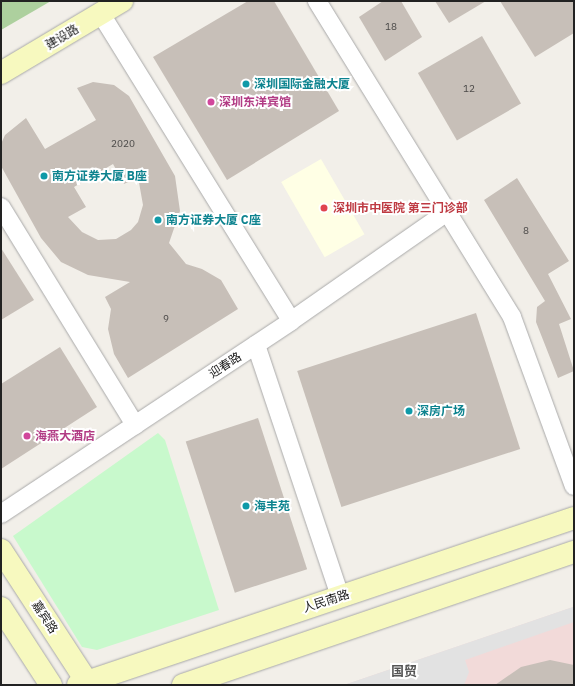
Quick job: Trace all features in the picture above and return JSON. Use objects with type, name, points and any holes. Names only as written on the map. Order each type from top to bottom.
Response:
[{"type":"main road","points":[[103,7],[122,1]]},
{"type":"main road","name":"建设路","points":[[1,73],[71,32],[103,7]]},
{"type":"main road","name":"人民南路","points":[[85,684],[340,596],[574,518]]},
{"type":"main road","name":"嘉宾路","points":[[1,550],[85,684]]},
{"type":"main road","points":[[183,685],[574,552]]},
{"type":"main road","points":[[1,608],[51,685]]},
{"type":"street","points":[[317,1],[446,213],[512,317],[574,486]]},
{"type":"street","points":[[103,7],[292,321]]},
{"type":"street","points":[[1,207],[135,425]]},
{"type":"street","name":"迎春路","points":[[1,514],[292,321],[446,213]]},
{"type":"street","points":[[256,345],[340,596]]},
{"type":"shaded area","name":"深圳市中医院 第三门诊部","points":[[321,159],[364,234],[325,257],[281,182]]},
{"type":"shaded area","points":[[574,606],[574,685],[344,685],[573,607]]},
{"type":"shaded area","points":[[573,607],[574,622],[465,660],[469,672],[464,685],[344,685]]},
{"type":"green space","points":[[1,1],[51,1],[1,30]]},
{"type":"green space","points":[[158,433],[165,440],[219,610],[97,650],[82,647],[13,536]]},
{"type":"building","name":"深圳国际金融大厦","points":[[248,1],[274,1],[339,111],[227,180],[153,57]]},
{"type":"building","points":[[383,1],[401,1],[422,37],[385,61],[359,17]]},
{"type":"building","points":[[435,1],[486,1],[449,23]]},
{"type":"building","points":[[500,1],[574,1],[574,33],[535,57]]},
{"type":"building","points":[[482,36],[521,104],[457,141],[418,73]]},
{"type":"building","points":[[93,82],[114,85],[129,96],[175,176],[180,211],[169,243],[186,264],[202,269],[221,280],[238,309],[128,378],[114,354],[108,329],[111,309],[105,297],[130,282],[88,275],[61,262],[41,238],[1,166],[1,144],[5,135],[26,118],[45,149],[96,120],[77,88]],"holes":[[[113,164],[124,184],[138,177],[143,205],[138,222],[131,230],[116,239],[98,240],[82,232],[68,217],[86,207],[74,187]]]},
{"type":"building","points":[[517,178],[569,261],[548,274],[571,319],[559,324],[574,371],[558,378],[536,322],[537,307],[545,301],[484,200]]},
{"type":"building","points":[[1,248],[34,300],[1,320]]},
{"type":"building","name":"深房广场","points":[[476,313],[520,449],[341,507],[297,371]]},
{"type":"building","name":"海燕大酒店","points":[[60,347],[97,407],[1,469],[1,384]]},
{"type":"building","name":"海丰苑","points":[[258,418],[307,569],[235,593],[186,441]]},
{"type":"building","points":[[550,660],[574,665],[574,685],[495,685],[521,667]]},
{"type":"place","name":"深圳国际金融大厦","points":[[246,84]]},
{"type":"place","name":"深圳东洋宾馆","points":[[211,102]]},
{"type":"place","name":"南方证券大厦 B座","points":[[44,176]]},
{"type":"place","name":"深圳市中医院 第三门诊部","points":[[324,208]]},
{"type":"place","name":"南方证券大厦 C座","points":[[158,220]]},
{"type":"place","name":"深房广场","points":[[409,411]]},
{"type":"place","name":"海燕大酒店","points":[[27,436]]},
{"type":"place","name":"海丰苑","points":[[246,506]]},
{"type":"district","name":"国贸","points":[[404,672]]}]
